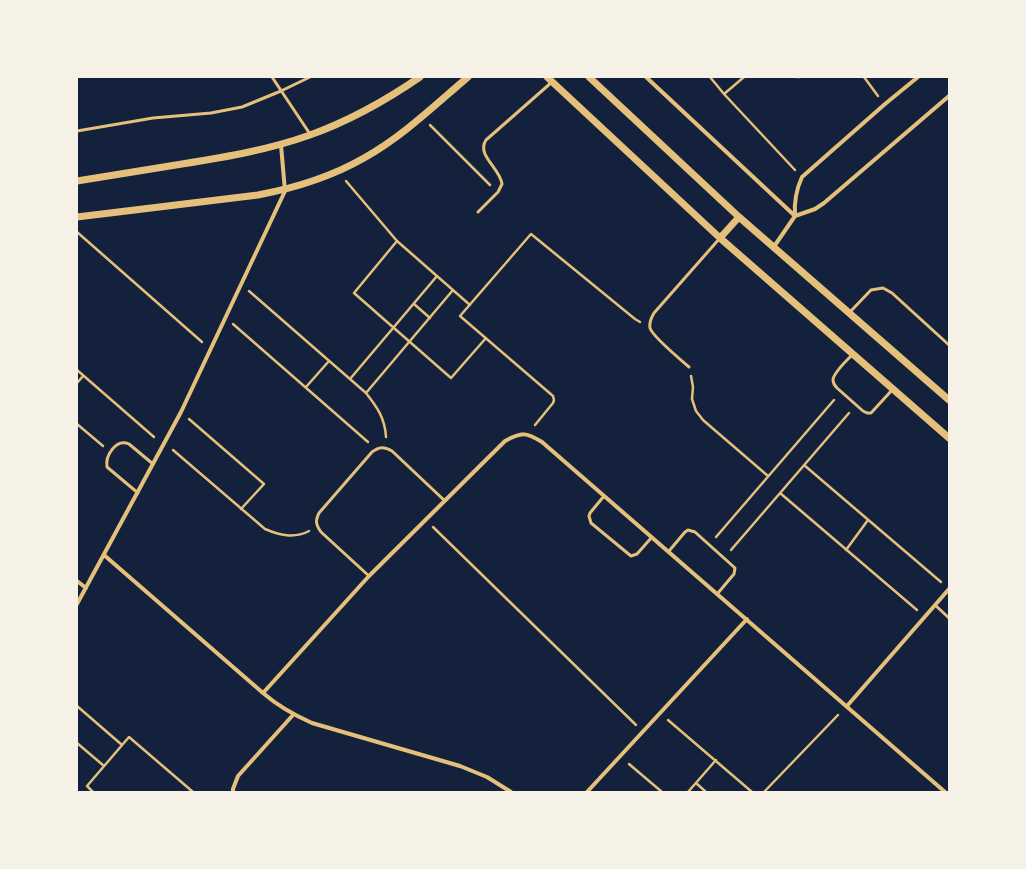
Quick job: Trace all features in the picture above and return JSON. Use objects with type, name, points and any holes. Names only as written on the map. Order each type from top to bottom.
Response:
[{"type":"street","points":[[77,181],[250,153],[281,145],[311,135],[369,109],[397,93],[420,77]]},
{"type":"street","points":[[77,217],[258,196],[310,183],[338,172],[365,158],[390,142],[468,77]]},
{"type":"street","points":[[589,77],[773,248],[949,400]]},
{"type":"street","points":[[646,77],[795,216]]},
{"type":"street","points":[[773,248],[795,216],[797,188],[802,177],[918,77]]},
{"type":"street","points":[[550,79],[720,238],[949,438]]},
{"type":"street","points":[[795,216],[815,209],[824,203],[949,96]]},
{"type":"street","points":[[77,604],[182,412],[285,190],[281,145]]},
{"type":"street","points":[[720,238],[739,217]]},
{"type":"street","points":[[263,693],[369,576],[505,441],[517,435],[530,435],[542,442],[718,593],[946,792]]},
{"type":"street","points":[[104,555],[277,705],[293,715],[312,723],[460,766],[487,778],[511,792]]},
{"type":"street","points":[[77,581],[86,588]]},
{"type":"street","points":[[847,706],[949,590]]},
{"type":"street","points":[[588,792],[747,619]]},
{"type":"street","points":[[233,792],[238,776],[293,715]]},
{"type":"lane","points":[[272,77],[311,135]]},
{"type":"lane","points":[[77,131],[153,118],[211,114],[242,107],[310,77]]},
{"type":"lane","points":[[478,212],[498,192],[502,184],[501,178],[484,153],[484,144],[489,137],[550,79]]},
{"type":"lane","points":[[689,367],[650,330],[650,321],[654,313],[720,238]]},
{"type":"lane","points":[[849,313],[871,290],[883,288],[892,293],[949,345]]},
{"type":"lane","points":[[853,354],[834,375],[834,385],[841,392],[867,413],[871,413],[893,389]]},
{"type":"lane","points":[[138,493],[107,467],[106,462],[116,445],[120,442],[124,442],[129,444],[153,464]]},
{"type":"lane","points":[[369,576],[321,532],[317,526],[316,519],[319,513],[376,449],[381,447],[392,451],[445,501]]},
{"type":"lane","points":[[604,496],[588,516],[589,520],[597,528],[631,556],[637,554],[652,537]]},
{"type":"lane","points":[[669,551],[685,532],[688,530],[695,532],[735,568],[736,571],[718,593]]},
{"type":"lane","points":[[935,605],[949,618]]},
{"type":"path","points":[[710,77],[724,94],[802,177]]},
{"type":"path","points":[[724,94],[744,77]]},
{"type":"path","points":[[864,77],[885,104]]},
{"type":"path","points":[[421,117],[498,192]]},
{"type":"path","points":[[338,172],[397,241],[470,305]]},
{"type":"path","points":[[77,232],[210,349]]},
{"type":"path","points":[[530,435],[536,423],[553,403],[553,396],[460,316],[530,234],[635,319],[642,322],[650,321]]},
{"type":"path","points":[[397,241],[354,293],[451,378],[486,338]]},
{"type":"path","points":[[350,379],[437,276]]},
{"type":"path","points":[[241,284],[366,393],[379,409],[386,427],[387,448]]},
{"type":"path","points":[[366,393],[453,290]]},
{"type":"path","points":[[414,304],[430,318]]},
{"type":"path","points":[[226,317],[376,449]]},
{"type":"path","points":[[306,387],[329,361]]},
{"type":"path","points":[[689,367],[693,387],[692,399],[696,411],[703,420],[768,476]]},
{"type":"path","points":[[77,370],[265,529],[278,534],[291,536],[305,533],[317,526]]},
{"type":"path","points":[[77,383],[83,376]]},
{"type":"path","points":[[709,544],[841,392]]},
{"type":"path","points":[[724,557],[856,405]]},
{"type":"path","points":[[182,412],[264,484],[241,509]]},
{"type":"path","points":[[77,424],[111,453]]},
{"type":"path","points":[[804,465],[943,584]]},
{"type":"path","points":[[780,493],[925,617]]},
{"type":"path","points":[[426,520],[643,732]]},
{"type":"path","points":[[846,550],[868,520]]},
{"type":"path","points":[[77,706],[122,745]]},
{"type":"path","points":[[764,792],[847,706]]},
{"type":"path","points":[[660,713],[752,792]]},
{"type":"path","points":[[93,792],[87,786],[129,737],[193,792]]},
{"type":"path","points":[[77,743],[104,766]]},
{"type":"path","points":[[620,756],[662,792]]},
{"type":"path","points":[[688,792],[716,760]]},
{"type":"path","points":[[696,783],[706,792]]}]
